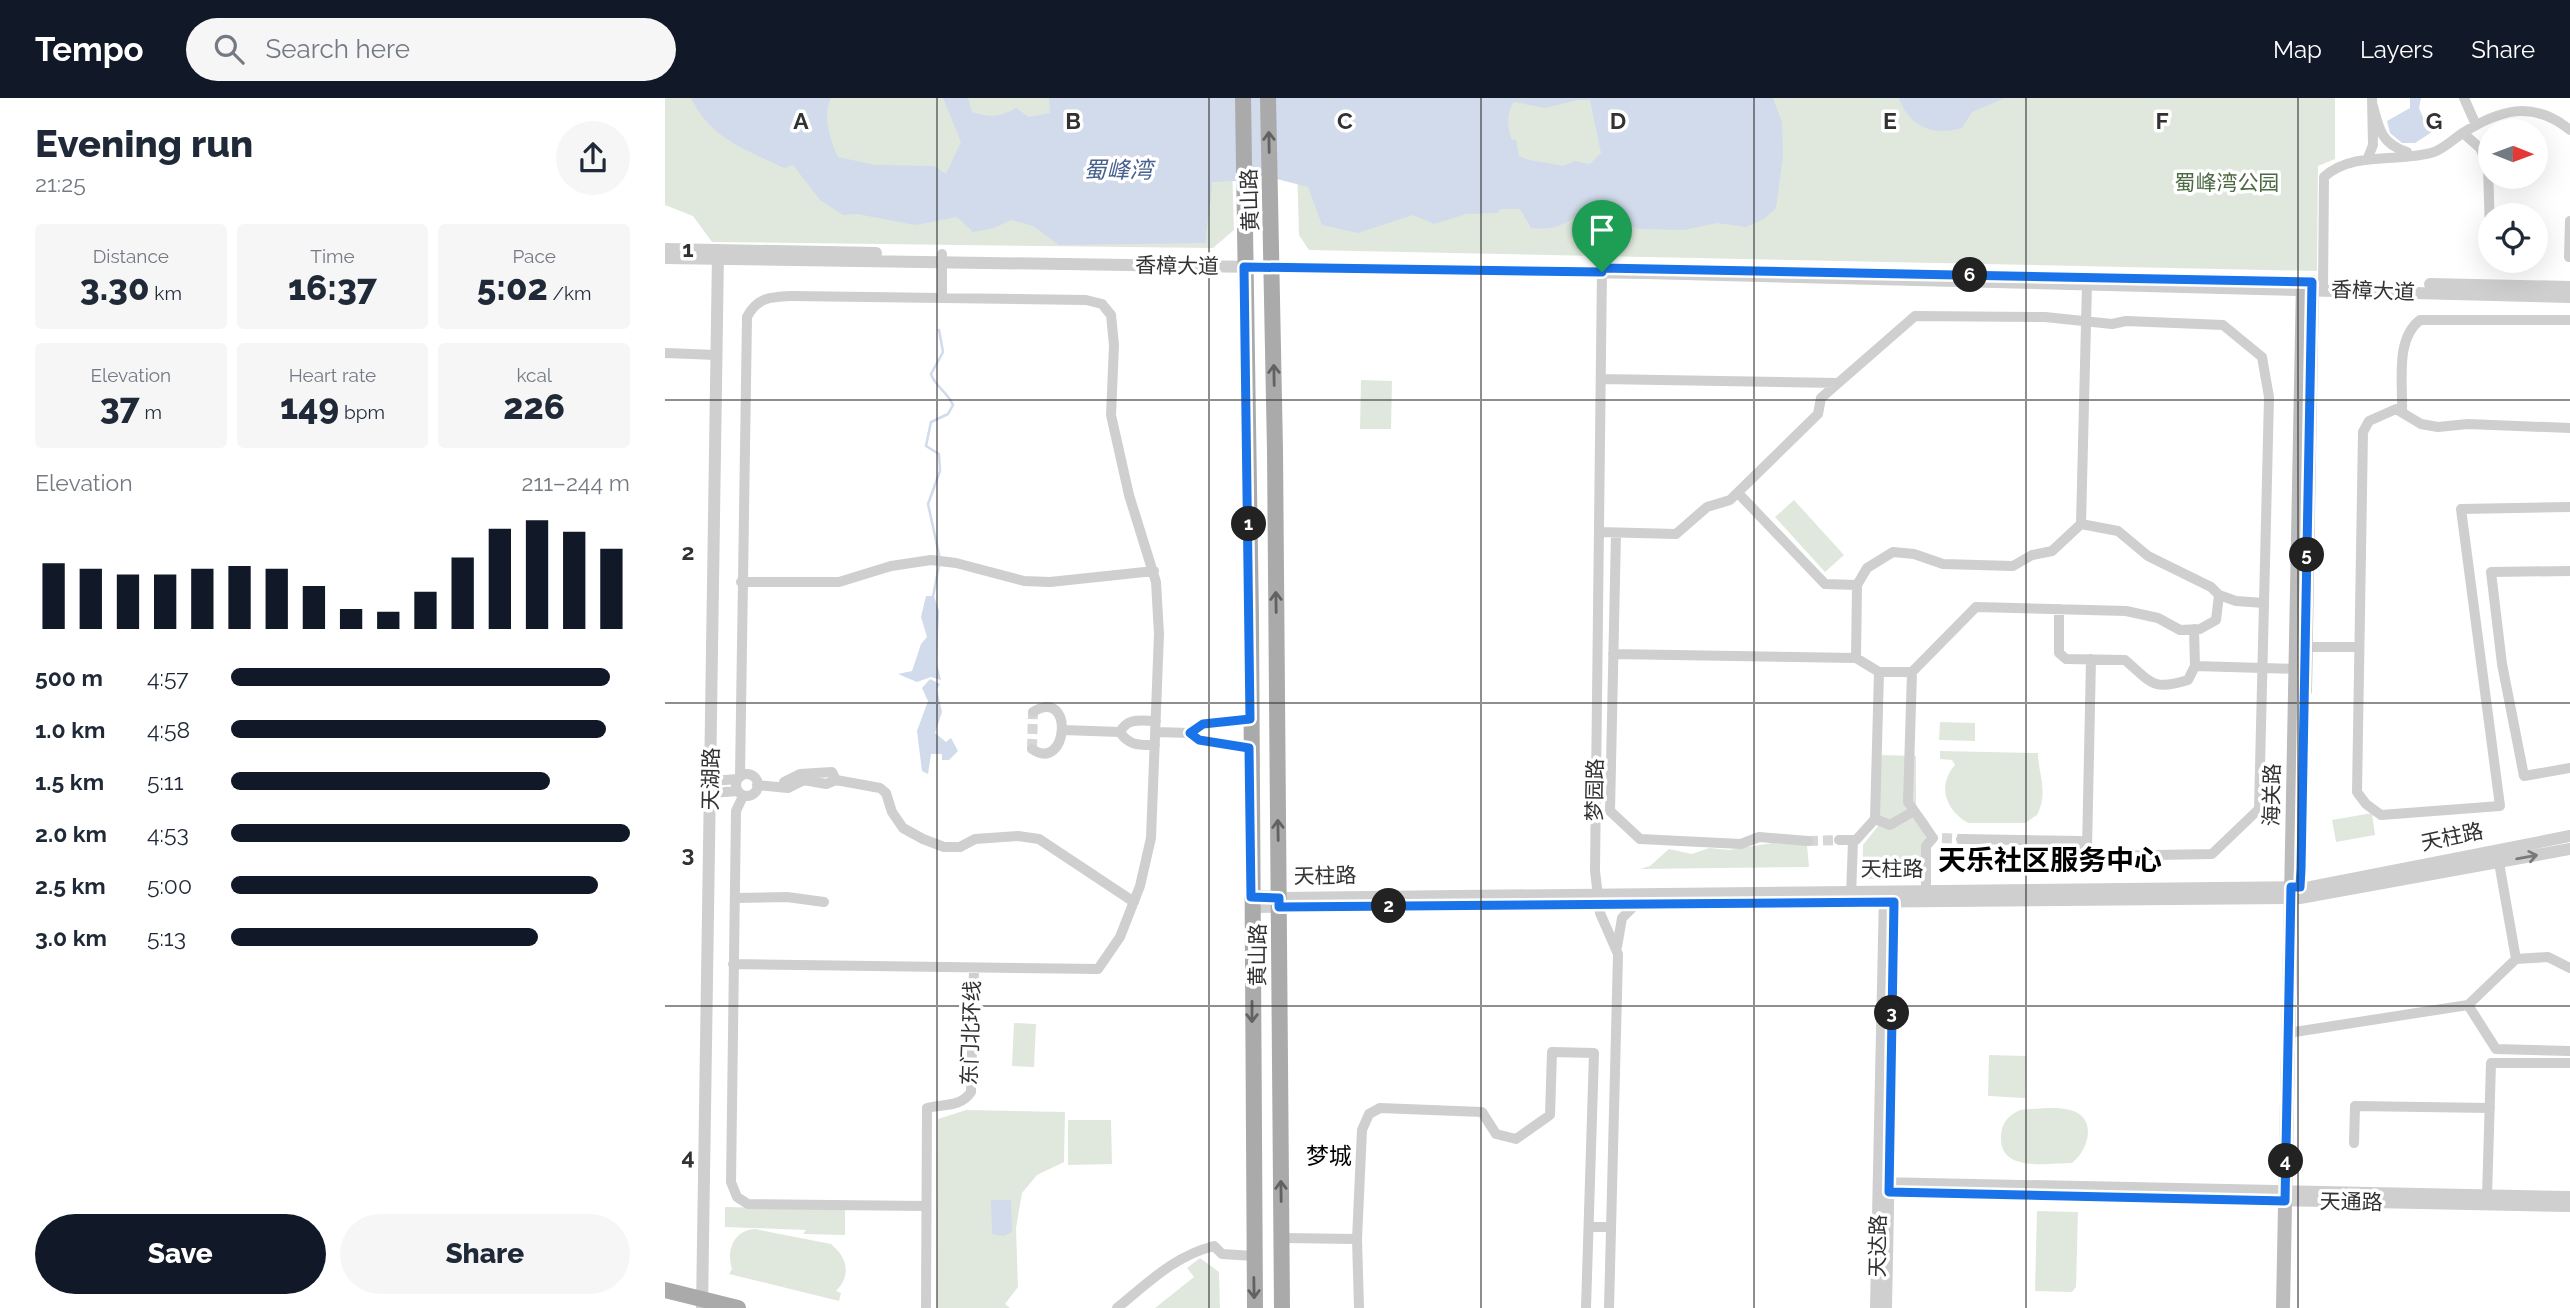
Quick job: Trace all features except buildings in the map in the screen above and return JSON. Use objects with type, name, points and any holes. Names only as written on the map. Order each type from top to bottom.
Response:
[{"type":"main road","name":"黄山路","points":[[1243,98],[1255,1308]]},
{"type":"main road","name":"黄山路","points":[[1268,98],[1273,264],[1282,1308]]},
{"type":"main road","name":"海关路","points":[[2292,1308],[2290,1196],[2300,647],[2313,286]]},
{"type":"main road","name":"天柱路","points":[[1251,902],[1279,902]]},
{"type":"main road","name":"海关路","points":[[2283,1308],[2290,1196]]},
{"type":"main road","points":[[665,1290],[703,1303],[738,1308]]},
{"type":"street","points":[[2463,98],[2476,125]]},
{"type":"street","points":[[2373,102],[2380,134],[2390,147],[2412,154]]},
{"type":"street","points":[[2367,160],[2373,145],[2373,102]]},
{"type":"street","points":[[2313,286],[2324,177],[2333,169],[2367,160],[2434,152],[2493,115],[2523,110],[2554,118],[2570,130]]},
{"type":"street","points":[[2463,133],[2480,148],[2488,165],[2489,203]]},
{"type":"street","points":[[2569,257],[2570,220]]},
{"type":"street","name":"香樟大道","points":[[665,249],[718,255]]},
{"type":"street","name":"香樟大道","points":[[665,258],[718,255],[1602,270],[2313,286],[2570,297]]},
{"type":"street","name":"天湖路","points":[[703,1303],[718,255]]},
{"type":"street","points":[[942,258],[942,297]]},
{"type":"street","name":"香樟大道","points":[[1602,270],[2087,284],[2570,287]]},
{"type":"street","name":"梦园路","points":[[1602,270],[1597,900],[1617,947],[1609,1308]]},
{"type":"street","points":[[1856,658],[1857,585],[1867,568],[1893,552],[1914,554],[1943,564],[2013,566],[2032,555],[2052,551],[2081,524],[2087,284]]},
{"type":"street","points":[[733,964],[1098,969],[1120,937],[1134,902],[1151,838],[1159,634],[1154,571],[1129,495],[1111,415],[1114,345],[1111,315],[1103,304],[1086,300],[792,296],[764,298],[753,306],[747,317],[741,583],[741,794],[736,811],[733,964],[731,1182],[737,1197],[748,1204],[926,1206],[926,1308]]},
{"type":"street","points":[[1599,532],[1676,534],[1707,507],[1730,500],[1818,414],[1821,398],[1916,316],[2045,317],[2086,321],[2223,325],[2262,357],[2269,397],[2259,809],[2212,854],[2101,856],[2091,854],[2080,841],[1961,839]]},
{"type":"street","points":[[2402,411],[2404,346],[2409,328],[2420,320],[2570,320]]},
{"type":"street","points":[[666,354],[716,355]]},
{"type":"street","points":[[1601,379],[1838,383]]},
{"type":"street","points":[[2570,428],[2468,424],[2438,427],[2421,424],[2396,409],[2369,421],[2363,432],[2357,647],[2357,792],[2366,804],[2381,815],[2500,806],[2461,509],[2570,507]]},
{"type":"street","points":[[1738,493],[1825,584],[1857,585]]},
{"type":"street","points":[[2081,524],[2118,531],[2148,556],[2211,587],[2219,596],[2236,601],[2264,603]]},
{"type":"street","points":[[1616,533],[1610,811],[1640,839],[1741,844],[1759,837],[1808,841]]},
{"type":"street","points":[[741,583],[839,582],[891,566],[940,561],[1024,582],[1050,582],[1154,571]]},
{"type":"street","points":[[2570,571],[2491,572],[2502,664],[2524,776],[2570,768]]},
{"type":"street","points":[[1926,895],[1926,846],[1937,838],[1908,802],[1912,672],[1976,607],[2126,611],[2158,618],[2180,630],[2194,629],[2216,620],[2219,596]]},
{"type":"street","points":[[2059,609],[2059,653],[2066,659],[2125,660],[2151,682],[2164,688],[2188,680],[2195,666],[2194,629]]},
{"type":"street","points":[[2300,647],[2357,647]]},
{"type":"street","points":[[1613,654],[1856,658],[1879,672],[1912,672]]},
{"type":"street","points":[[2087,849],[2091,659]]},
{"type":"street","points":[[2195,666],[2300,669]]},
{"type":"street","points":[[1851,897],[1853,841],[1875,819],[1879,672]]},
{"type":"street","points":[[1032,749],[1043,753],[1053,750],[1061,742],[1063,730],[1061,718],[1055,711],[1045,709],[1033,712]]},
{"type":"street","points":[[1190,733],[1203,724],[1250,719]]},
{"type":"street","points":[[1120,732],[1127,723],[1134,720],[1190,733],[1199,740],[1249,748]]},
{"type":"street","points":[[1063,730],[1120,732]]},
{"type":"street","points":[[1120,732],[1126,741],[1136,745],[1155,745]]},
{"type":"street","points":[[752,776],[757,785],[755,793],[741,794],[711,787],[752,776]]},
{"type":"street","points":[[757,785],[787,788],[822,776],[832,783],[836,780],[880,788],[886,793],[892,811],[903,828],[923,839],[944,847],[960,846],[975,838],[1018,836],[1039,839],[1134,902]]},
{"type":"street","points":[[1875,819],[1889,825],[1913,811]]},
{"type":"street","name":"天柱路","points":[[2497,856],[2570,836]]},
{"type":"street","points":[[1839,840],[1853,841]]},
{"type":"street","name":"天柱路","points":[[1279,902],[2296,892],[2497,856],[2570,849]]},
{"type":"street","points":[[2497,856],[2516,959]]},
{"type":"street","name":"天达路","points":[[1887,1308],[1884,1188],[1890,896]]},
{"type":"street","points":[[734,898],[787,897],[824,902]]},
{"type":"street","name":"天柱路","points":[[1597,900],[1634,906],[1851,897]]},
{"type":"street","points":[[1617,947],[1622,918],[1634,906]]},
{"type":"street","points":[[2293,1032],[2468,1005],[2516,959],[2548,957],[2570,968]]},
{"type":"street","name":"东门北环线","points":[[926,1206],[927,1108],[957,1104],[966,1100],[971,1092],[974,968]]},
{"type":"street","points":[[2468,1005],[2496,1049],[2570,1051]]},
{"type":"street","points":[[1359,1308],[1357,1239],[1362,1130],[1369,1114],[1380,1108],[1482,1112],[1496,1134],[1516,1139],[1550,1115],[1552,1052],[1594,1053],[1586,1308]]},
{"type":"street","points":[[2487,1196],[2491,1063],[2570,1063]]},
{"type":"street","points":[[2354,1143],[2355,1106],[2490,1108]]},
{"type":"street","name":"天达路","points":[[1876,1308],[1884,1188]]},
{"type":"street","name":"天通路","points":[[1884,1188],[2290,1196],[2570,1206]]},
{"type":"street","name":"天通路","points":[[2290,1196],[2570,1197]]},
{"type":"street","points":[[1589,1227],[1611,1227]]},
{"type":"street","points":[[1281,1238],[1357,1239]]},
{"type":"street","points":[[1117,1308],[1173,1262],[1194,1251],[1213,1245],[1222,1254],[1254,1256]]},
{"type":"green space","points":[[665,98],[1230,98],[1234,230],[1213,248],[712,242],[693,216],[665,205]]},
{"type":"green space","name":"蜀峰湾公园","points":[[1295,98],[2335,98],[2335,159],[2318,166],[2317,271],[1309,250],[1299,235]]},
{"type":"green space","points":[[1361,380],[1392,381],[1391,429],[1360,429]]},
{"type":"green space","points":[[1794,500],[1844,555],[1825,572],[1775,517]]},
{"type":"green space","points":[[1940,722],[1975,723],[1975,741],[1939,740]]},
{"type":"green space","points":[[1940,751],[2038,753],[2043,791],[2037,815],[2025,823],[1968,823],[1960,818],[1949,804],[1945,789],[1949,773],[1955,765],[1952,760],[1940,759]]},
{"type":"green space","points":[[1880,755],[1916,756],[1916,806],[1929,823],[1928,869],[1923,879],[1862,879],[1863,845],[1878,826]]},
{"type":"green space","points":[[2372,813],[2375,835],[2336,842],[2332,820]]},
{"type":"green space","points":[[1772,843],[1807,845],[1809,867],[1640,869],[1650,866],[1669,849],[1692,854],[1709,848],[1729,850]]},
{"type":"green space","points":[[1014,1023],[1036,1024],[1034,1067],[1012,1066]]},
{"type":"green space","points":[[1989,1055],[2026,1056],[2025,1098],[1988,1096]]},
{"type":"green space","points":[[2058,1108],[2079,1114],[2085,1119],[2088,1134],[2078,1157],[2072,1163],[2038,1164],[2016,1161],[2007,1155],[2002,1147],[2003,1126],[2020,1110]]},
{"type":"green space","points":[[966,1110],[1065,1112],[1064,1162],[1037,1175],[1022,1193],[1016,1228],[1018,1287],[1005,1304],[1010,1308],[937,1308],[938,1119]]},
{"type":"green space","points":[[1068,1120],[1111,1120],[1112,1164],[1068,1165]]},
{"type":"green space","points":[[725,1207],[845,1209],[845,1235],[803,1234],[806,1230],[725,1227]]},
{"type":"green space","points":[[2037,1211],[2078,1212],[2076,1287],[2072,1292],[2035,1291]]},
{"type":"green space","points":[[755,1229],[831,1244],[844,1260],[846,1273],[836,1291],[841,1293],[839,1301],[729,1274],[732,1269],[730,1255],[733,1242],[742,1233]]},
{"type":"green space","points":[[1200,1258],[1219,1272],[1220,1308],[1155,1308],[1194,1277],[1187,1268]]},
{"type":"water","name":"蜀峰湾","points":[[691,98],[831,98],[827,120],[838,157],[875,165],[934,166],[946,174],[961,142],[943,98],[968,98],[972,112],[984,115],[1000,115],[1016,108],[1029,117],[1050,113],[1049,98],[1773,98],[1782,122],[1783,156],[1776,208],[1764,219],[1746,227],[1717,223],[1684,230],[1640,229],[1615,220],[1614,208],[1587,207],[1568,221],[1548,228],[1531,228],[1520,209],[1501,209],[1497,213],[1466,214],[1434,224],[1413,215],[1358,233],[1322,225],[1308,187],[1277,179],[1212,182],[1206,243],[1059,245],[1033,226],[1011,220],[994,228],[973,232],[957,217],[915,225],[857,214],[843,215],[820,200],[793,165],[784,168],[730,141],[708,124]],"holes":[[[1578,100],[1590,100],[1601,153],[1590,164],[1575,161],[1563,166],[1519,156],[1516,139],[1512,140],[1508,125],[1514,102],[1545,108]]]},
{"type":"water","points":[[1899,98],[2005,98],[1972,112],[1962,128],[1941,131],[1916,123]]},
{"type":"water","points":[[2410,98],[2421,98],[2419,108],[2427,127],[2435,130],[2415,143],[2402,143],[2390,133],[2387,121],[2410,108]]},
{"type":"water","points":[[926,596],[934,596],[939,611],[937,664],[941,680],[931,677],[917,682],[898,674],[912,671],[921,644],[927,637],[921,617]]},
{"type":"water","points":[[930,679],[940,684],[937,689],[942,712],[935,733],[946,742],[951,738],[958,751],[949,760],[942,760],[942,754],[931,754],[928,774],[922,771],[917,731],[928,701],[922,688]]},
{"type":"water","points":[[991,1200],[1011,1200],[1012,1232],[1004,1236],[992,1234]]},
{"type":"waterway","points":[[939,330],[943,352],[931,374],[953,405],[948,414],[931,422],[926,446],[939,454],[940,471],[928,504],[940,559]]},
{"type":"waterway","points":[[933,597],[939,565]]},
{"type":"tunnel","points":[[1032,749],[1033,712]]},
{"type":"tunnel","points":[[1942,838],[1961,839]]},
{"type":"tunnel","points":[[1808,841],[1839,840]]},
{"type":"district","name":"天乐社区服务中心","points":[[2050,860]]},
{"type":"district","name":"梦城","points":[[1329,1156]]},
{"type":"route","points":[[1244,267],[1602,272],[1602,268],[2312,282],[2301,869],[2300,887],[2291,887],[2285,1201],[1889,1192],[1894,902],[1279,907],[1279,898],[1251,897],[1249,748],[1199,740],[1190,733],[1203,724],[1250,719],[1251,617],[1244,267]]}]
